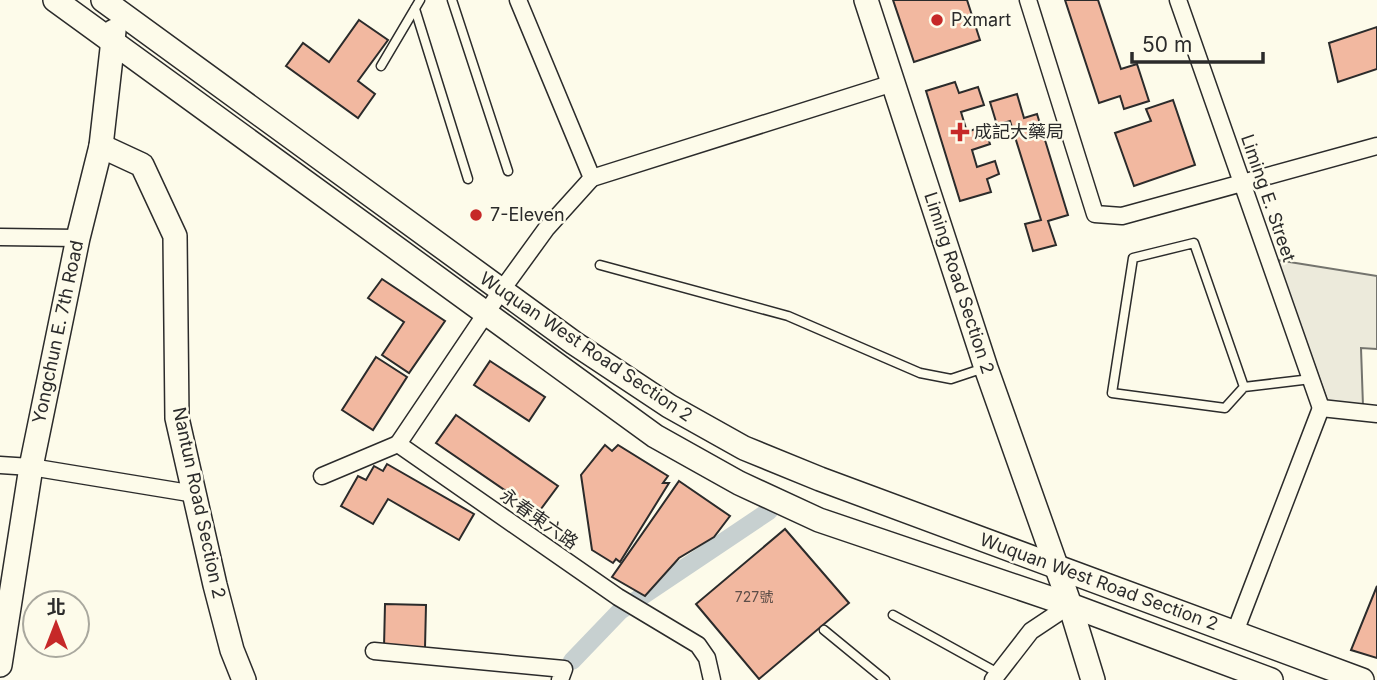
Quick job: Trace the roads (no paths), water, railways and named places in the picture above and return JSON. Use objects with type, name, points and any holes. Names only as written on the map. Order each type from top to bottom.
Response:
[{"type":"main road","name":"Wuquan West Road Section 2","points":[[55,0],[655,436],[739,483],[818,520],[1070,605],[1271,680]]},
{"type":"main road","name":"Liming Road Section 2","points":[[866,0],[986,368],[1070,605],[1093,680]]},
{"type":"main road","name":"Wuquan West Road Section 2","points":[[111,3],[501,291],[669,406],[744,448],[820,479],[1362,680]]},
{"type":"main road","name":"Yongchun E. 7th Road","points":[[0,665],[30,467],[78,238],[101,146],[114,42],[111,3]]},
{"type":"main road","name":"Nantun Road Section 2","points":[[101,146],[142,165],[175,236],[177,418],[215,585],[232,650],[244,680]]},
{"type":"street","points":[[518,0],[592,178]]},
{"type":"street","points":[[1028,0],[1095,214],[1122,216],[1377,146]]},
{"type":"street","name":"Liming E. Street","points":[[1178,0],[1321,408]]},
{"type":"street","points":[[322,476],[398,444],[501,291],[547,229],[592,178],[893,83]]},
{"type":"street","points":[[0,237],[78,238]]},
{"type":"street","points":[[1235,632],[1321,408],[1377,414]]},
{"type":"street","name":"永春東六路","points":[[398,444],[618,597],[698,645],[707,658],[712,680]]},
{"type":"street","points":[[0,465],[30,467],[195,494]]},
{"type":"street","points":[[995,677],[1031,631],[1070,605]]},
{"type":"street","points":[[374,651],[564,669],[560,680]]},
{"type":"lane","points":[[381,66],[420,0]]},
{"type":"lane","points":[[452,0],[509,171]]},
{"type":"lane","points":[[415,9],[468,179]]},
{"type":"lane","points":[[1244,387],[1194,243],[1133,258],[1112,393],[1225,408],[1244,387],[1311,379]]},
{"type":"lane","points":[[600,265],[788,316],[920,373],[951,379],[986,368]]},
{"type":"lane","points":[[893,615],[995,677]]},
{"type":"lane","points":[[824,631],[885,680]]},
{"type":"waterway","points":[[572,661],[620,611],[769,511]]},
{"type":"place","name":"Pxmart","points":[[937,20]]},
{"type":"place","name":"成記大藥局","points":[[960,132]]},
{"type":"place","name":"7-Eleven","points":[[476,215]]}]
